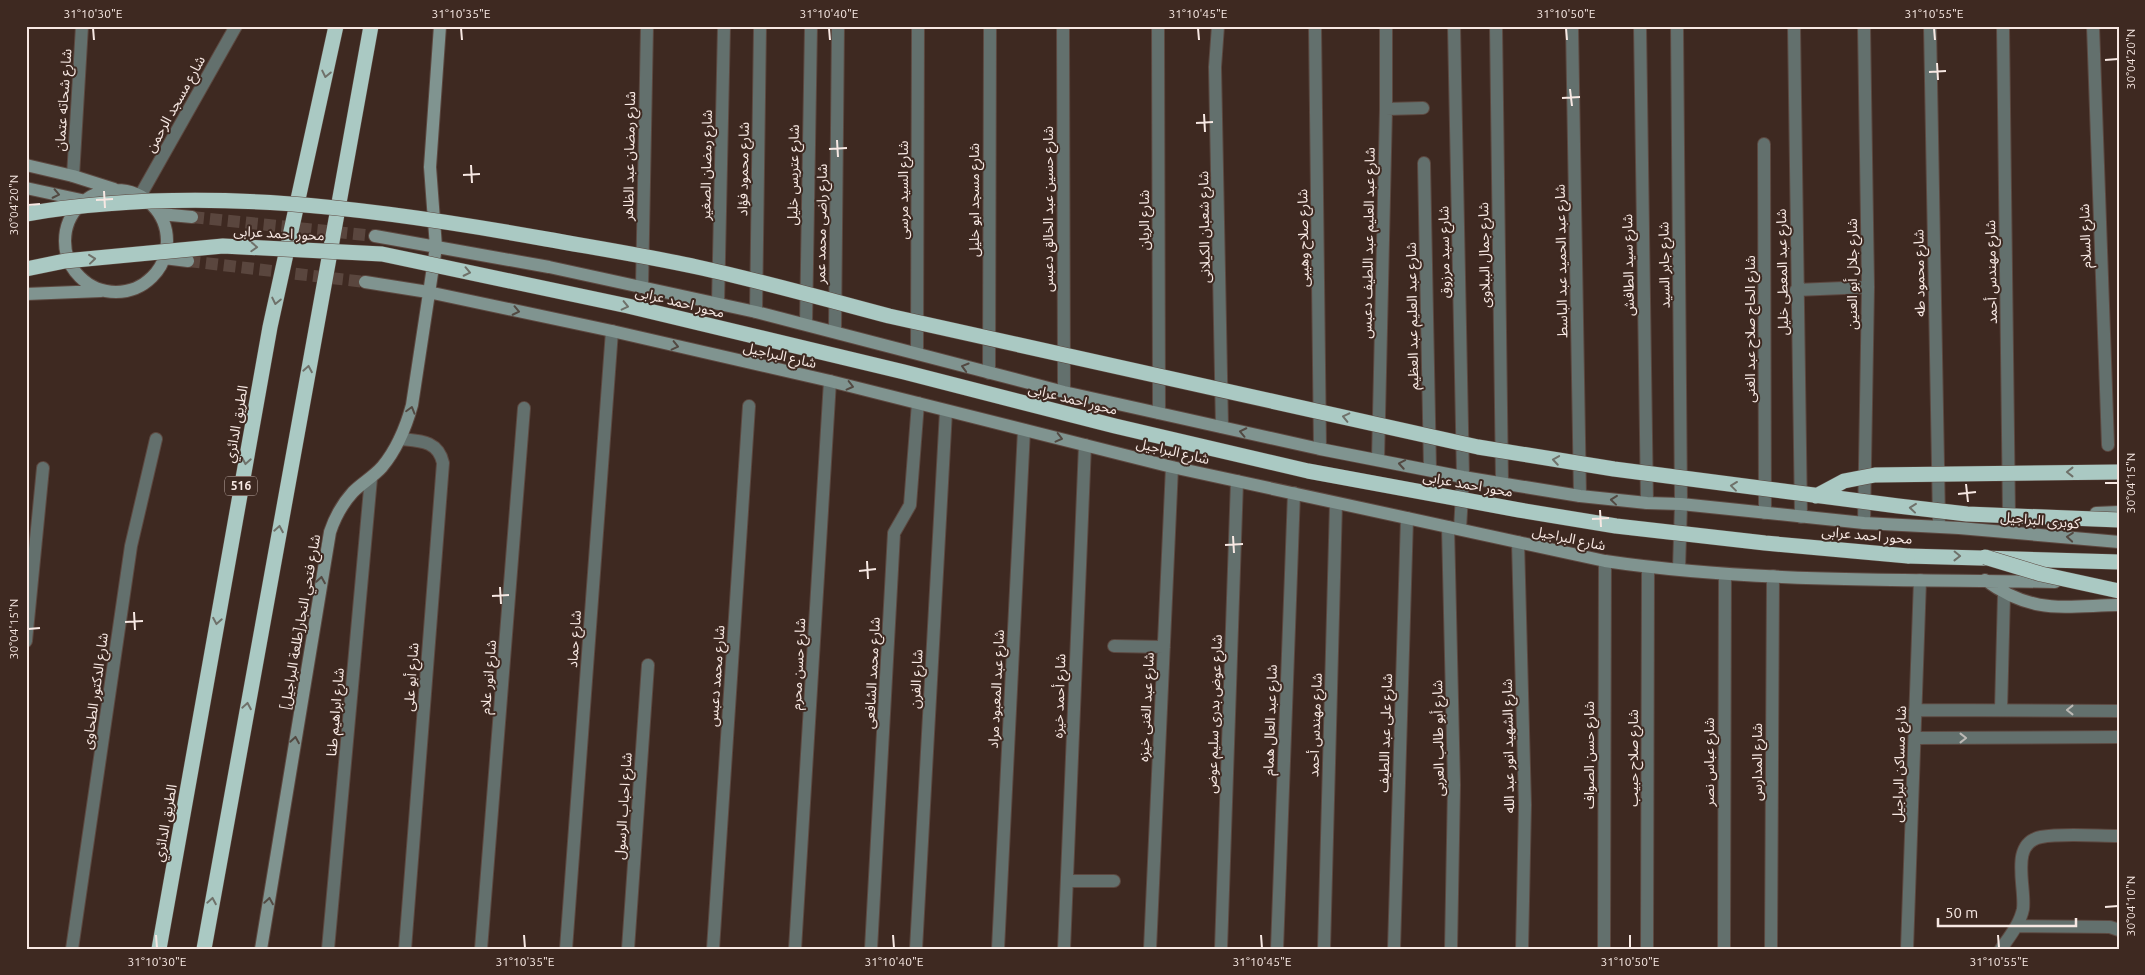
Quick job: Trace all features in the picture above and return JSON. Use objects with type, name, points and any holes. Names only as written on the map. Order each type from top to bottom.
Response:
[{"type":"highway","name":"الطريق الدائري","points":[[159,949],[270,327],[336,26]]},
{"type":"highway","points":[[204,949],[371,26]]},
{"type":"highway","name":"محور احمد عرابى","points":[[26,212],[65,207],[188,200],[270,201],[390,214],[485,228],[696,267],[889,316],[1478,447],[1614,469],[1967,514],[2119,520]]},
{"type":"highway","name":"محور احمد عرابى","points":[[26,269],[65,262],[223,246],[382,254],[620,304],[904,372],[1115,426],[1308,471],[1519,510],[1666,532],[1908,556],[1985,556],[2119,562]]},
{"type":"highway","points":[[1816,496],[1844,481],[1875,476],[2119,472]]},
{"type":"highway","points":[[1985,556],[2041,574],[2119,591]]},
{"type":"street","name":"شارع شحاته عتمان","points":[[73,176],[82,26]]},
{"type":"street","name":"شارع مسجد الرحمن","points":[[140,196],[236,26]]},
{"type":"street","name":"شارع فتحي النجار[طلعة البراجيل]","points":[[261,949],[328,538],[334,520],[347,500],[382,466],[400,439],[412,405],[436,247],[430,167],[440,26]]},
{"type":"street","name":"شارع رمضان عبد الظاهر","points":[[642,287],[647,26]]},
{"type":"street","name":"شارع رمضان الصغير","points":[[718,304],[724,26]]},
{"type":"street","name":"شارع محمود فؤاد","points":[[756,312],[760,26]]},
{"type":"street","name":"شارع عتريس خليل","points":[[806,324],[811,26]]},
{"type":"street","name":"شارع راضى محمد عمر","points":[[834,332],[838,26]]},
{"type":"street","name":"شارع السيد مرسى","points":[[917,353],[918,26]]},
{"type":"street","name":"شارع مسجد ابو خليل","points":[[989,373],[990,26]]},
{"type":"street","name":"شارع حسين عبد الخالق دعبس","points":[[1063,26],[1064,392]]},
{"type":"street","name":"شارع الريان","points":[[1158,26],[1159,413]]},
{"type":"street","name":"شارع شعبان الكيلانى","points":[[1218,26],[1216,67],[1222,427]]},
{"type":"street","name":"شارع صلاح وهيبى","points":[[1316,26],[1320,449]]},
{"type":"street","name":"شارع عبد العليم عبد اللطيف دعبس","points":[[1378,460],[1386,109],[1386,26]]},
{"type":"street","name":"شارع سيد مرزوق","points":[[1454,26],[1463,476],[1454,528]]},
{"type":"street","name":"شارع جمال الببلاوى","points":[[1496,26],[1502,483]]},
{"type":"street","name":"شارع عبد الحميد عبد الباسط","points":[[1572,26],[1580,496]]},
{"type":"street","name":"شارع سيد الطافش","points":[[1640,26],[1647,503]]},
{"type":"street","name":"شارع جابر السيد","points":[[1677,26],[1682,504],[1679,569]]},
{"type":"street","name":"شارع عبد المعطى خليل","points":[[1794,26],[1796,290],[1802,517]]},
{"type":"street","name":"شارع جلال أبو العنين","points":[[1864,26],[1868,287],[1864,523]]},
{"type":"street","name":"شارع محمود طه","points":[[1930,26],[1938,520]]},
{"type":"street","name":"شارع مهندس أحمد","points":[[2004,26],[2009,516]]},
{"type":"street","name":"شارع السلام","points":[[2093,26],[2108,444]]},
{"type":"street","points":[[1386,109],[1422,108]]},
{"type":"street","name":"شارع الحاج صلاح عبد الغنى","points":[[1764,144],[1765,513]]},
{"type":"street","name":"شارع عبد العليم عبد العظيم","points":[[1424,163],[1430,469]]},
{"type":"street","points":[[26,165],[73,176],[140,196],[160,214],[167,235],[164,258],[152,277],[143,284],[126,291],[26,294]]},
{"type":"street","points":[[26,188],[86,201]]},
{"type":"street","points":[[106,291],[94,287],[76,271],[70,261],[66,237],[68,225],[73,214],[86,201],[107,191],[119,191]]},
{"type":"street","points":[[26,212],[73,214]]},
{"type":"street","points":[[160,214],[192,217]]},
{"type":"street","points":[[375,236],[549,267],[756,312],[1064,392],[1320,449],[1580,496],[1647,503],[1682,504],[1864,523],[2119,512]]},
{"type":"street","points":[[164,258],[188,261]]},
{"type":"street","name":"شارع البراجيل","points":[[365,282],[428,292],[612,332],[918,403],[1172,467],[1605,561],[1725,574],[1985,580]]},
{"type":"street","points":[[1796,290],[1868,287]]},
{"type":"street","name":"شارع حماد","points":[[566,949],[612,332]]},
{"type":"street","name":"شارع حسن محرم","points":[[796,949],[830,382]]},
{"type":"street","name":"شارع محمد الشافعى","points":[[871,949],[894,533],[910,505],[918,403]]},
{"type":"street","name":"شارع محمد دعبس","points":[[713,949],[749,406]]},
{"type":"street","name":"شارع انور علام","points":[[481,949],[524,408]]},
{"type":"street","name":"شارع الفرن","points":[[916,949],[946,410]]},
{"type":"street","name":"شارع عبد المعبود مراد","points":[[998,949],[1024,430]]},
{"type":"street","name":"شارع الدكتور الطحاوى","points":[[72,949],[131,546],[156,439]]},
{"type":"street","name":"شارع أبو على","points":[[400,439],[431,444],[440,452],[443,463],[405,949]]},
{"type":"street","name":"شارع أحمد خيزه","points":[[1064,949],[1085,445]]},
{"type":"street","name":"شارع عبد الغنى خيزه","points":[[1150,949],[1172,467]]},
{"type":"street","points":[[26,641],[43,468]]},
{"type":"street","name":"شارع ابراهيم طنا","points":[[328,949],[371,478]]},
{"type":"street","name":"شارع عوض بدرى سليم عوض","points":[[1221,949],[1237,481]]},
{"type":"street","name":"شارع عبد العال همام","points":[[1277,949],[1294,493]]},
{"type":"street","name":"شارع مهندس أحمد","points":[[1324,949],[1336,502]]},
{"type":"street","name":"شارع على عبد اللطيف","points":[[1394,949],[1407,518]]},
{"type":"street","name":"كوبرى البراجيل","points":[[1889,523],[2119,542]]},
{"type":"street","name":"شارع أبو طالب العربى","points":[[1451,949],[1454,786],[1454,528]]},
{"type":"street","name":"شارع الشهيد انور عبد الله","points":[[1518,542],[1525,805],[1522,949]]},
{"type":"street","name":"شارع حسن الصواف","points":[[1604,949],[1605,561]]},
{"type":"street","name":"شارع صلاح حبيب","points":[[1647,949],[1648,567]]},
{"type":"street","name":"شارع عباس نصر","points":[[1724,949],[1725,574]]},
{"type":"street","name":"شارع المدارس","points":[[1771,949],[1773,576]]},
{"type":"street","name":"شارع مساكن البراجيل","points":[[1907,949],[1920,580]]},
{"type":"street","points":[[1985,580],[2119,583]]},
{"type":"street","points":[[1985,580],[2004,594],[2026,602],[2057,608],[2119,605]]},
{"type":"street","points":[[2001,710],[2004,594]]},
{"type":"street","points":[[1114,646],[1164,648]]},
{"type":"street","name":"شارع احباب الرسول","points":[[628,949],[648,665]]},
{"type":"street","points":[[1916,710],[2119,711]]},
{"type":"street","points":[[1914,738],[2119,737]]},
{"type":"street","points":[[2000,949],[2017,926],[2023,910],[2021,859],[2028,844],[2042,837],[2119,836]]},
{"type":"street","points":[[1066,880],[1114,881]]},
{"type":"street","points":[[2017,926],[2110,926],[2119,930]]},
{"type":"tunnel","points":[[192,217],[375,236]]},
{"type":"tunnel","points":[[188,261],[365,282]]}]
